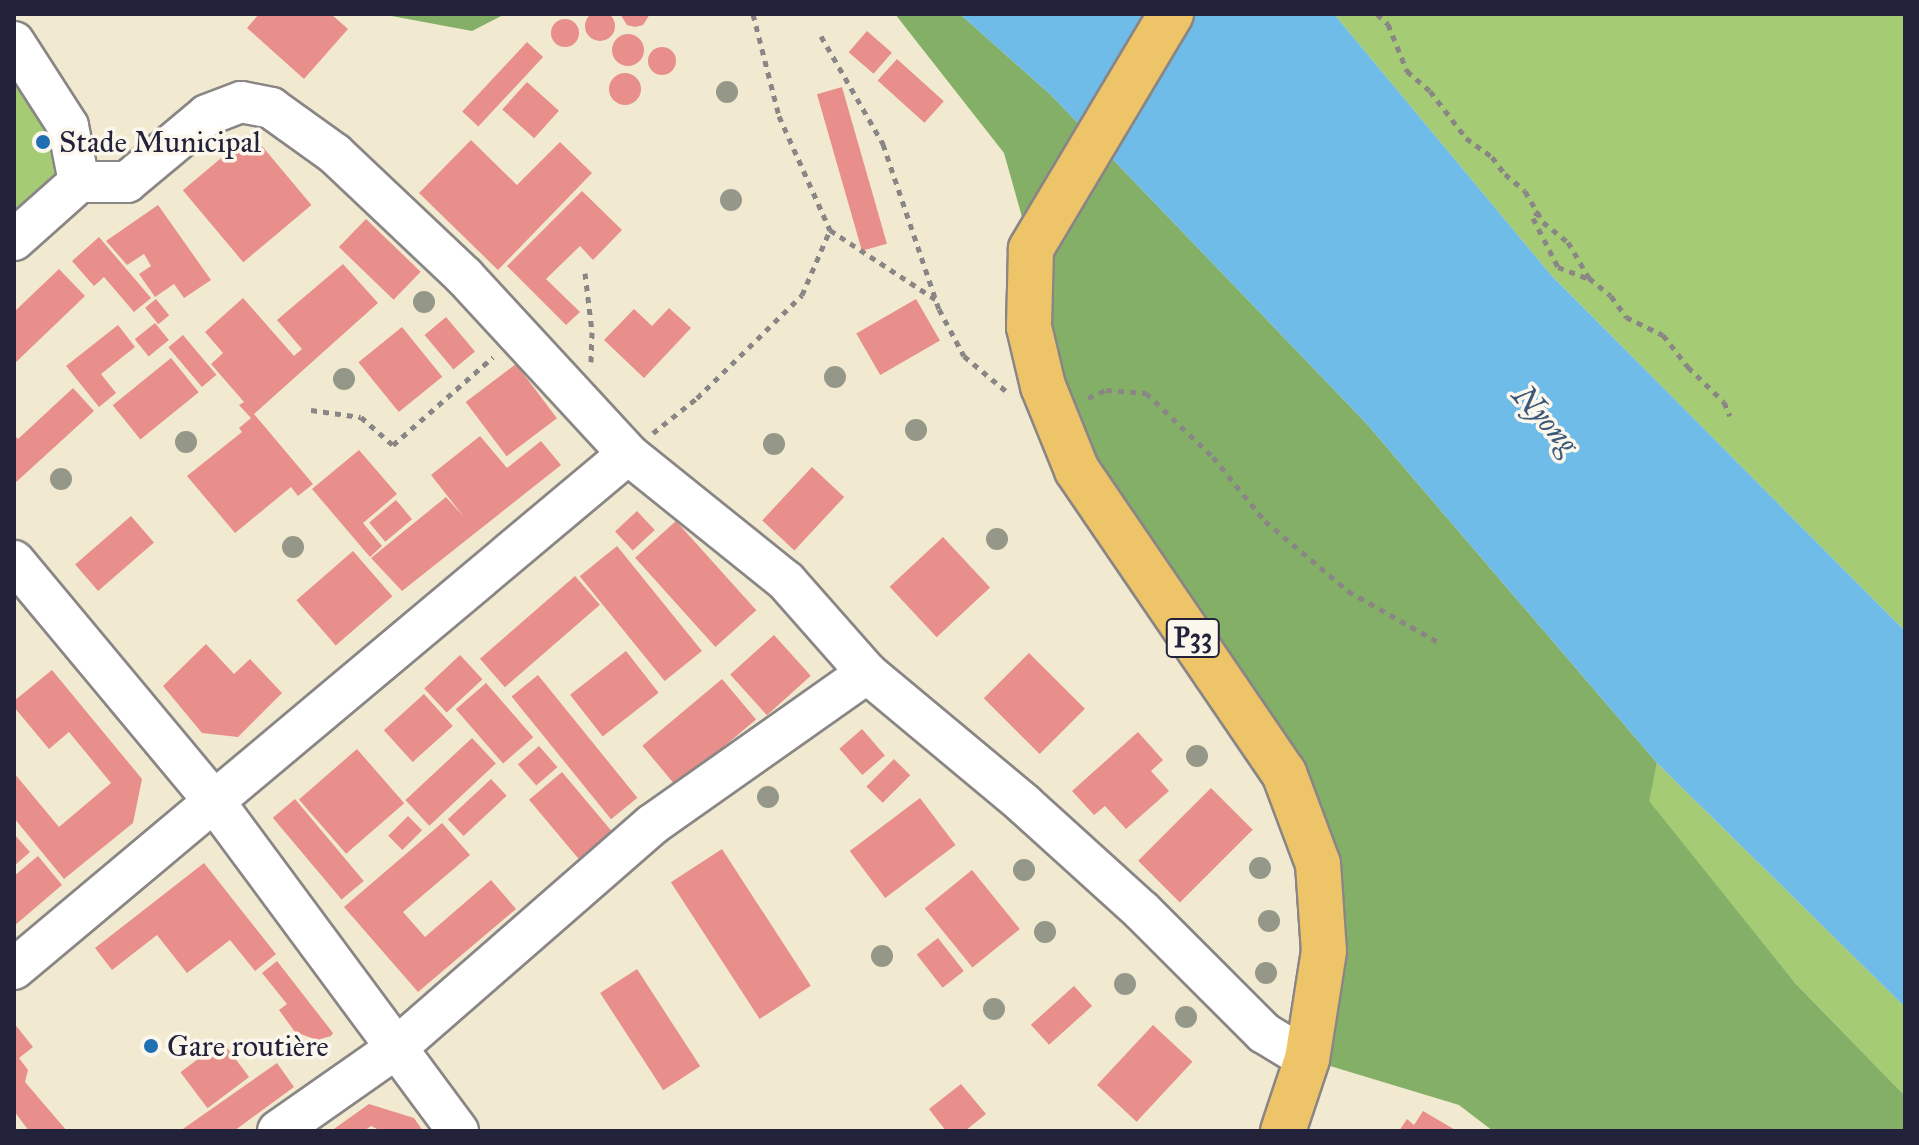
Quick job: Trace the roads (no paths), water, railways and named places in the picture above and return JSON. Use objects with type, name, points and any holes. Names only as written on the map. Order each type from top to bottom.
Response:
[{"type":"main road","name":"P33","points":[[1171,14],[1031,249],[1029,327],[1043,386],[1077,470],[1284,773],[1318,864],[1324,951],[1307,1059],[1283,1131]]},
{"type":"street","points":[[14,42],[68,126],[79,182]]},
{"type":"street","points":[[14,240],[79,182],[127,182],[207,115],[241,102],[271,108],[335,154],[464,276],[628,454],[786,581],[867,673],[1024,804],[1142,911],[1264,1033],[1307,1059]]},
{"type":"street","points":[[14,969],[628,454]]},
{"type":"street","points":[[14,561],[213,800],[458,1131]]},
{"type":"street","points":[[278,1131],[395,1049],[653,824],[867,673]]},
{"type":"water","name":"Nyong","points":[[960,14],[1334,14],[1551,275],[1905,631],[1905,1007],[1657,763],[1366,423],[1051,95]]},
{"type":"place","name":"Stade Municipal","points":[[43,142]]},
{"type":"place","name":"Gare routière","points":[[151,1046]]}]
